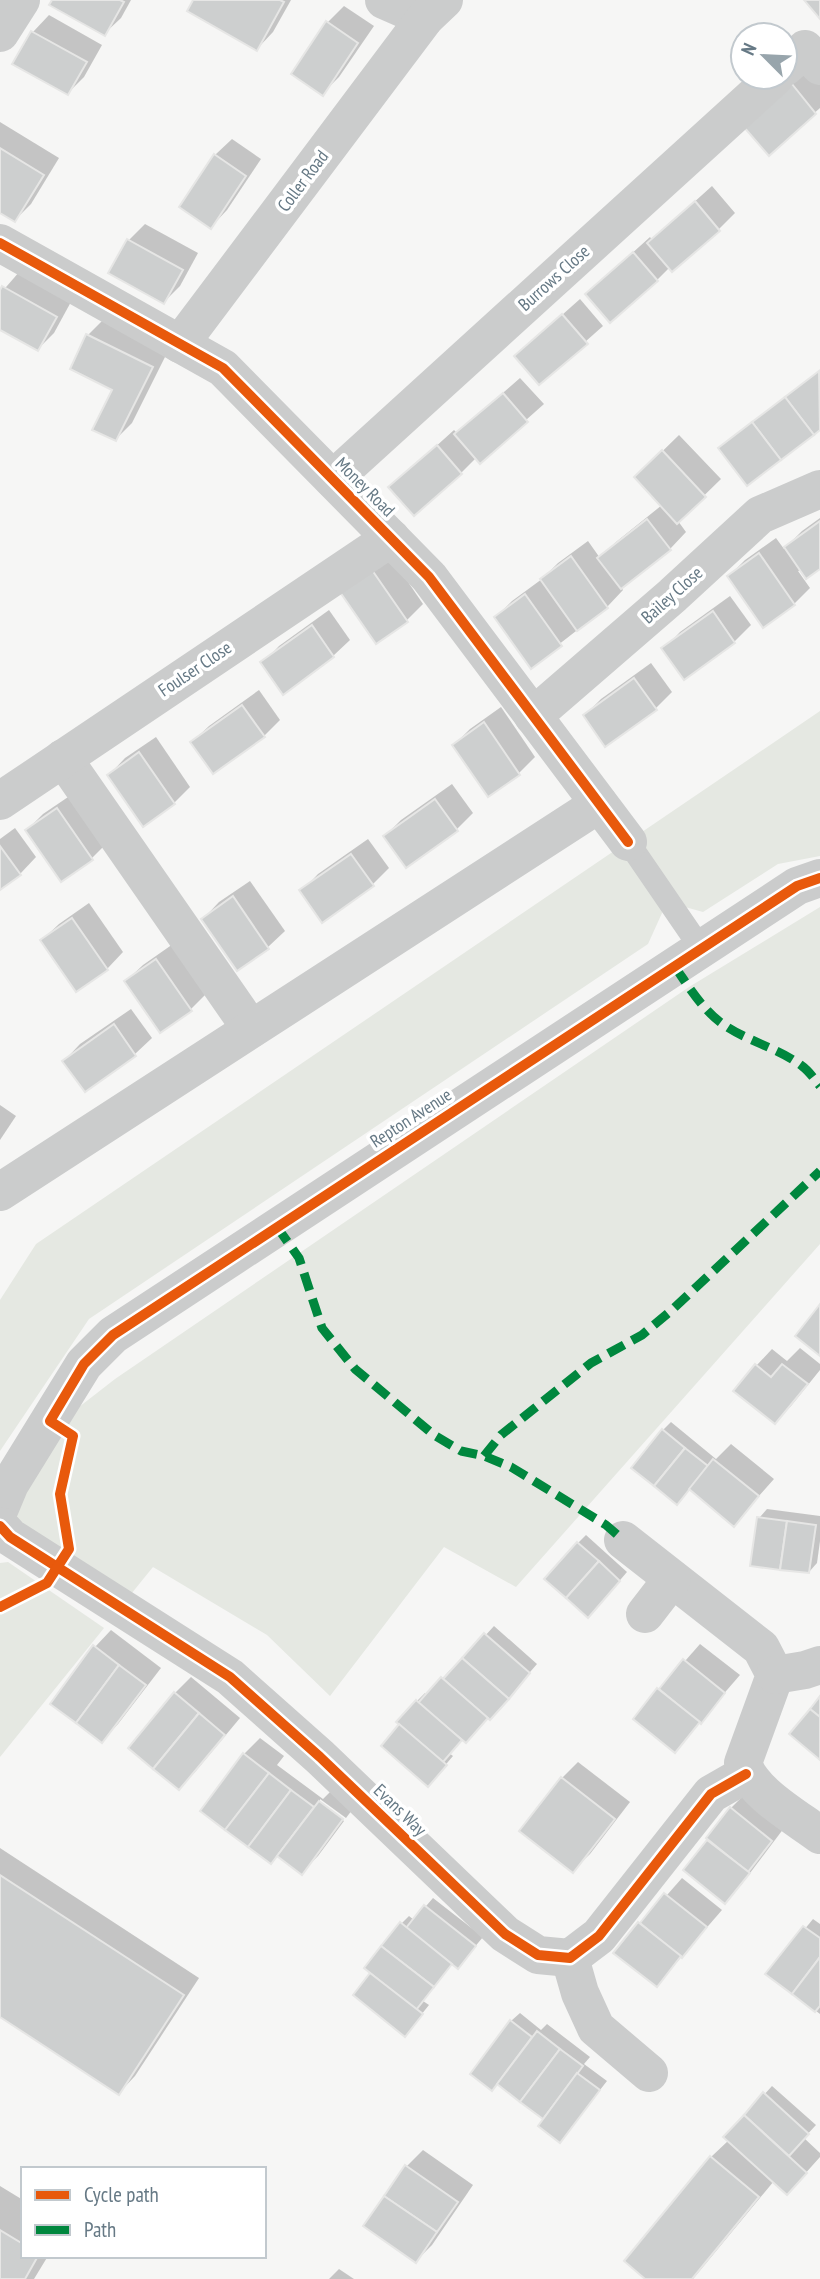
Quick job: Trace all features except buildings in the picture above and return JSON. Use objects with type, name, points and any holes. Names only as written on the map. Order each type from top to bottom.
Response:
[{"type":"street","points":[[0,33],[21,0]]},
{"type":"street","name":"Coller Road","points":[[180,344],[435,9],[384,0]]},
{"type":"street","points":[[799,55],[805,50],[820,66]]},
{"type":"street","name":"Burrows Close","points":[[333,479],[760,91]]},
{"type":"street","name":"Money Road","points":[[0,243],[223,368],[429,577],[628,842]]},
{"type":"street","name":"Bailey Close","points":[[533,716],[673,595],[760,515],[820,489]]},
{"type":"street","name":"Foulser Close","points":[[0,801],[391,538]]},
{"type":"street","points":[[63,758],[251,1029]]},
{"type":"street","points":[[0,1192],[599,804]]},
{"type":"street","name":"Repton Avenue","points":[[0,1508],[10,1484],[84,1364],[113,1335],[797,886],[820,878]]},
{"type":"street","name":"Evans Way","points":[[0,1526],[10,1537],[230,1677],[320,1757],[505,1934],[538,1955],[570,1958]]},
{"type":"street","points":[[623,1540],[761,1648],[775,1675],[743,1763],[746,1774],[758,1788],[820,1835]]},
{"type":"street","points":[[645,1614],[672,1579]]},
{"type":"street","points":[[775,1675],[820,1665]]},
{"type":"street","points":[[649,2073],[596,2028],[580,1993],[570,1958],[599,1936],[711,1794],[746,1774]]},
{"type":"lane","points":[[628,842],[702,950]]},
{"type":"shaded area","points":[[820,711],[820,856],[778,864],[703,912],[667,902],[648,944],[89,1319],[0,1451],[0,1300],[36,1244]]},
{"type":"shaded area","points":[[820,907],[820,1244],[516,1587],[444,1547],[330,1696],[267,1635],[153,1567],[127,1599],[21,1534],[12,1499],[52,1428],[115,1379],[689,987]]},
{"type":"shaded area","points":[[8,1562],[104,1628],[0,1757],[0,1563]]},
{"type":"marked path","points":[[675,967],[701,1003],[720,1022],[792,1059],[807,1070],[820,1086]]},
{"type":"marked path","points":[[484,1456],[501,1435],[591,1363],[642,1335],[673,1309],[820,1171]]},
{"type":"marked path","points":[[277,1227],[299,1258],[322,1328],[355,1369],[434,1435],[461,1451],[484,1456],[511,1467],[606,1525],[623,1540]]},
{"type":"cycle path","points":[[0,243],[223,368],[429,577],[628,842]]},
{"type":"cycle path","points":[[0,1607],[47,1583],[69,1549],[60,1494],[73,1436],[50,1421],[84,1364],[113,1335],[797,886],[820,878]]},
{"type":"cycle path","points":[[0,1526],[10,1537],[230,1677],[320,1757],[505,1934],[538,1955],[570,1958],[599,1936],[711,1794],[746,1774]]}]
